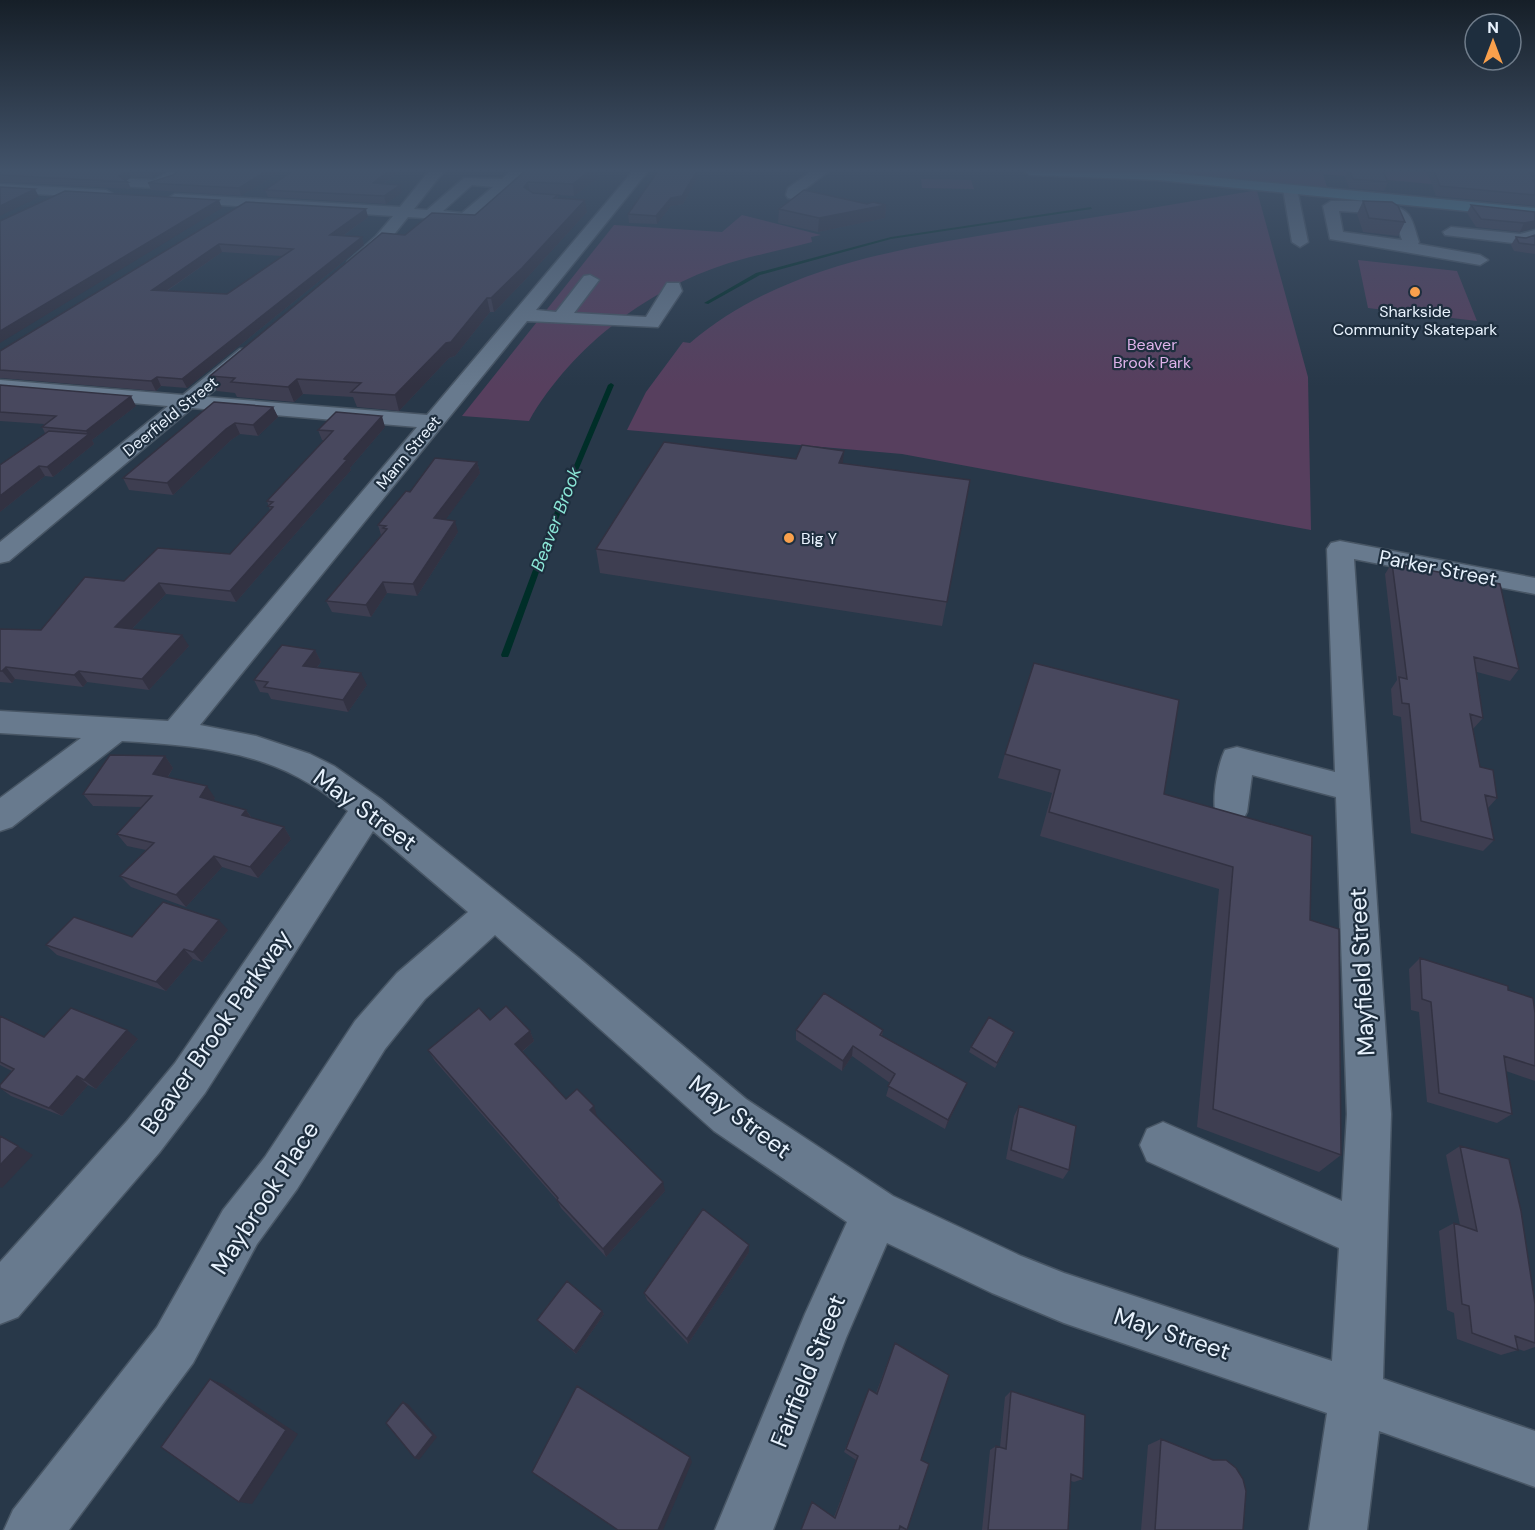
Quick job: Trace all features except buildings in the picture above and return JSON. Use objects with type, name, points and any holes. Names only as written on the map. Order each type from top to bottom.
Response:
[{"type":"street","points":[[342,276],[379,242]]},
{"type":"street","name":"Mann Street","points":[[176,733],[581,242]]},
{"type":"street","points":[[1377,242],[1480,260]]},
{"type":"street","points":[[1400,246],[1410,242]]},
{"type":"street","points":[[552,277],[591,280],[561,317]]},
{"type":"street","points":[[520,315],[651,323],[674,291],[673,287]]},
{"type":"street","name":"Deerfield Street","points":[[0,555],[261,342]]},
{"type":"street","points":[[0,386],[433,422]]},
{"type":"street","name":"Parker Street","points":[[1340,549],[1535,586]]},
{"type":"street","name":"Mayfield Street","points":[[1338,1530],[1356,1396],[1369,1114],[1340,549]]},
{"type":"street","name":"May Street","points":[[0,722],[176,733],[245,744],[273,753],[322,775],[369,808],[495,912],[730,1115],[876,1214],[1009,1276],[1064,1298],[1535,1459]]},
{"type":"street","points":[[0,817],[117,728]]},
{"type":"street","points":[[1230,812],[1238,759],[1353,789]]},
{"type":"street","name":"Beaver Brook Parkway","points":[[0,1299],[143,1137],[190,1078],[369,808]]},
{"type":"street","name":"Maybrook Place","points":[[33,1530],[175,1345],[240,1227],[281,1173],[370,1035],[411,986],[495,912]]},
{"type":"street","points":[[1163,1145],[1364,1235]]},
{"type":"street","name":"Fairfield Street","points":[[744,1530],[823,1332],[876,1214]]},
{"type":"green space","points":[[600,242],[810,242],[745,258],[705,272],[645,302],[591,344],[547,394],[529,421],[462,416]]},
{"type":"green space","name":"Beaver Brook Park","points":[[1271,242],[1308,377],[1311,530],[902,454],[627,430],[646,392],[683,342],[690,343],[727,316],[766,294],[807,276],[850,263],[938,243]]},
{"type":"green space","name":"Sharkside Community Skatepark","points":[[1358,260],[1457,271],[1477,321],[1368,308]]},
{"type":"waterway","name":"Beaver Brook","points":[[706,303],[758,274],[875,242]]},
{"type":"waterway","name":"Beaver Brook","points":[[505,655],[560,506],[611,385]]},
{"type":"place","name":"Sharkside Community Skatepark","points":[[1415,292]]},
{"type":"place","name":"Big Y","points":[[789,538]]}]
